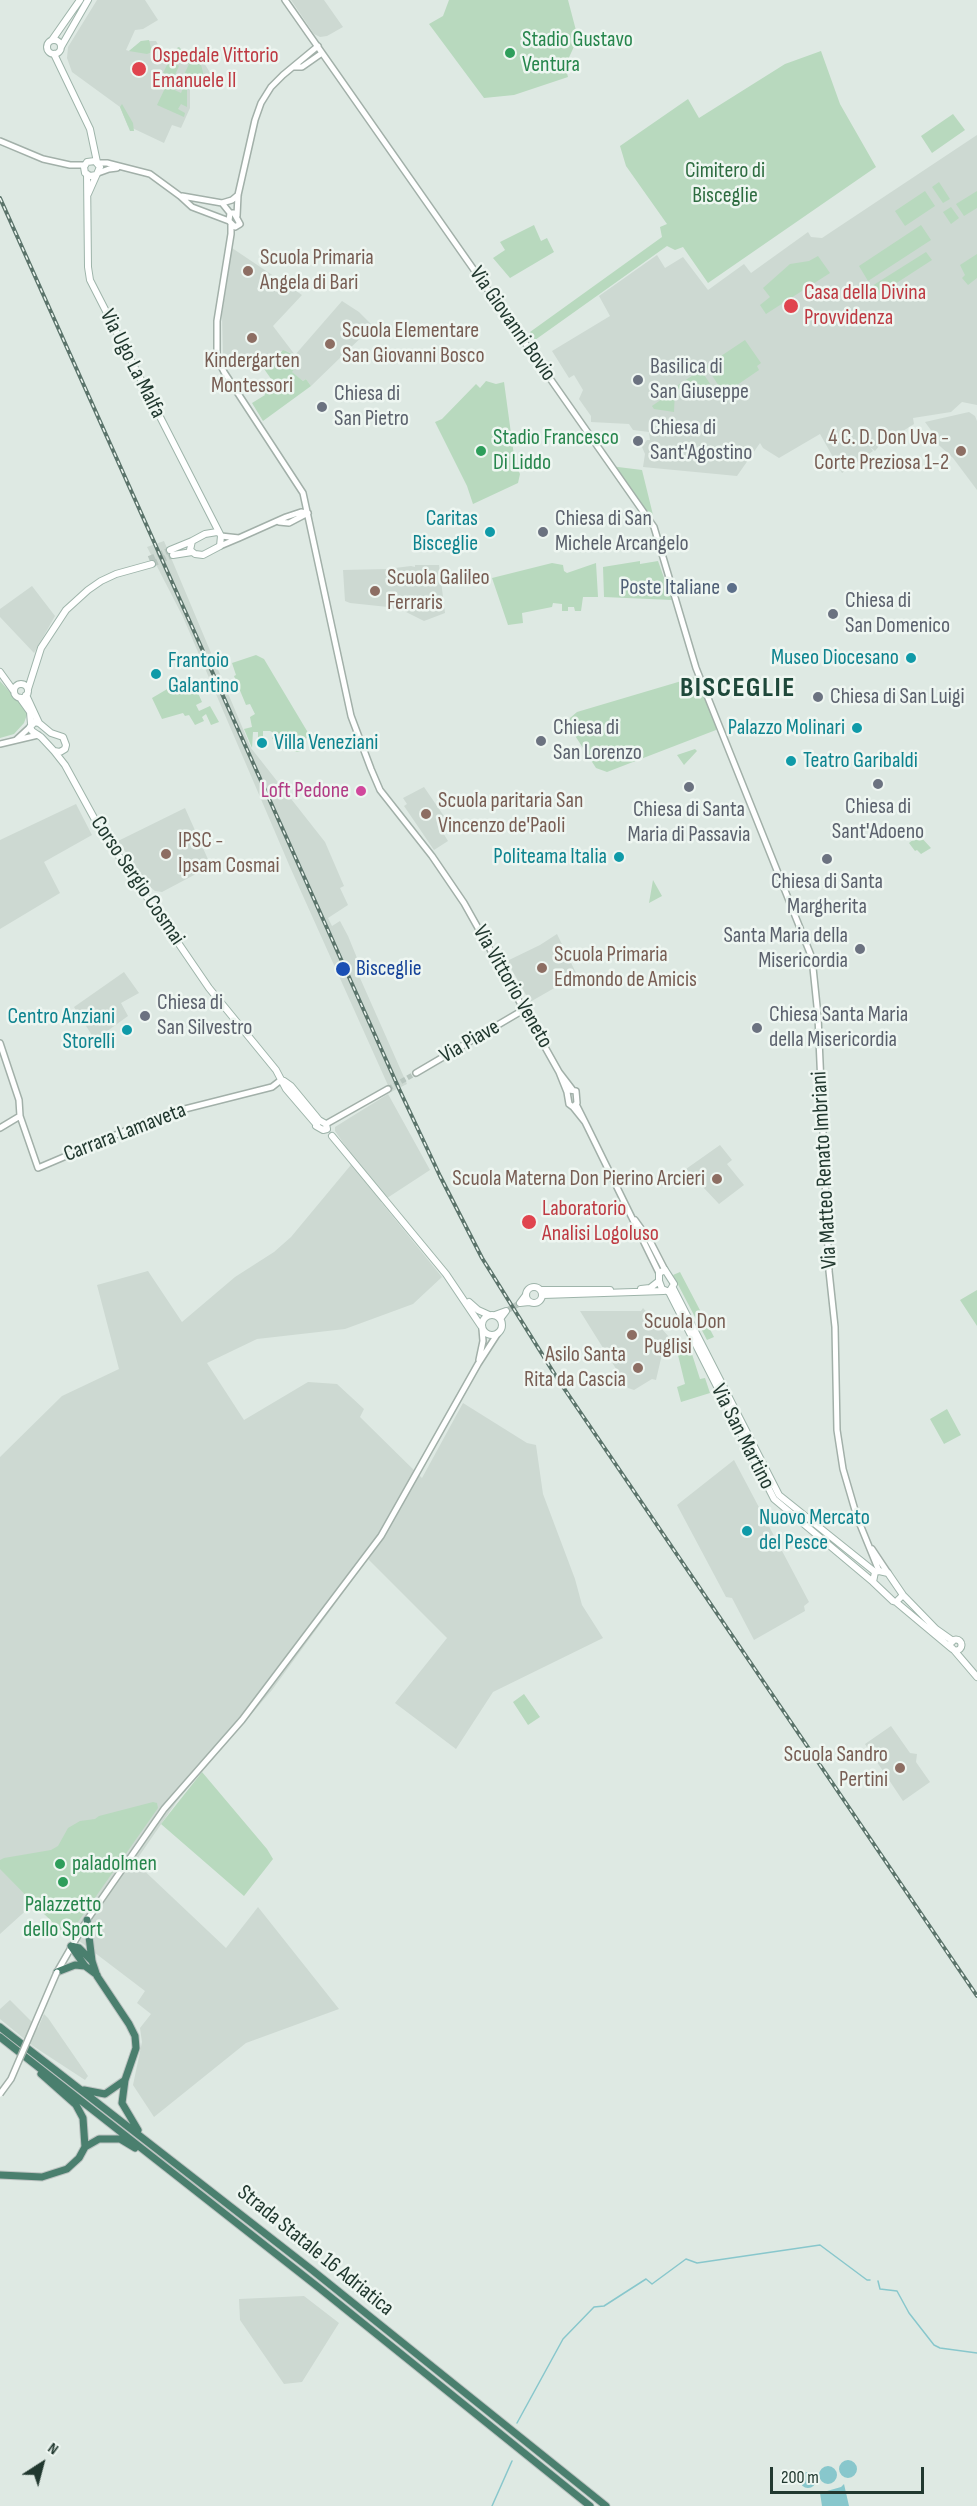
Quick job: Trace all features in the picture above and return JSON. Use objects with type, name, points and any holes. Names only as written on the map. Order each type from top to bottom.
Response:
[{"type":"highway","points":[[87,1920],[92,1961],[97,1976],[135,2036],[136,2048],[125,2080],[122,2103],[133,2125],[182,2170]]},
{"type":"highway","points":[[71,1946],[79,1948],[92,1961]]},
{"type":"highway","points":[[71,1946],[85,1966],[97,1976]]},
{"type":"highway","points":[[57,1972],[75,1965],[85,1966]]},
{"type":"highway","name":"Strada Statale 16 Adriatica","points":[[0,2027],[606,2506]]},
{"type":"highway","name":"Strada Statale 16 Adriatica","points":[[0,2037],[318,2287],[590,2506]]},
{"type":"highway","points":[[0,2175],[42,2177],[67,2169],[79,2158],[85,2147],[84,2118],[76,2105],[39,2073],[35,2064]]},
{"type":"highway","points":[[64,2077],[86,2091],[105,2094],[125,2080]]},
{"type":"highway","points":[[85,2147],[99,2139],[120,2139],[157,2160]]},
{"type":"main road","points":[[80,0],[47,47],[64,71],[90,129],[97,174],[86,199]]},
{"type":"main road","points":[[54,54],[61,48],[88,0]]},
{"type":"main road","points":[[52,40],[57,41],[61,48],[64,71]]},
{"type":"main road","name":"Via Ugo La Malfa","points":[[93,143],[86,174],[90,280],[219,534]]},
{"type":"main road","points":[[87,163],[97,163]]},
{"type":"main road","points":[[86,174],[97,174]]},
{"type":"main road","points":[[205,534],[211,519]]},
{"type":"main road","points":[[205,534],[219,534],[220,546],[203,555],[192,552],[171,552],[205,534]]},
{"type":"main road","points":[[192,541],[189,547],[192,552]]},
{"type":"main road","points":[[25,694],[44,642],[66,610],[101,581],[150,561]]},
{"type":"main road","points":[[0,672],[25,694],[39,723],[51,733],[63,737],[66,745],[64,749],[60,752],[54,751]]},
{"type":"main road","points":[[25,694],[14,694],[17,686],[31,675]]},
{"type":"main road","name":"Corso Sergio Cosmai","points":[[25,694],[32,731],[54,751],[65,765],[99,827],[214,994],[281,1080],[291,1086],[317,1122],[326,1127]]},
{"type":"main road","points":[[31,725],[39,723]]},
{"type":"main road","name":"Corso Sergio Cosmai","points":[[64,749],[65,765]]},
{"type":"main road","points":[[326,1127],[460,1293],[482,1328],[489,1335],[498,1333],[501,1328],[495,1316],[478,1310],[460,1293]]},
{"type":"main road","points":[[542,1293],[647,1289],[659,1281],[662,1272],[672,1278],[669,1290]]},
{"type":"main road","points":[[659,1281],[669,1290]]},
{"type":"main road","points":[[542,1293],[537,1303],[527,1298],[528,1289],[533,1287],[542,1293],[669,1290]]},
{"type":"main road","name":"Via San Martino","points":[[669,1290],[779,1495],[861,1563],[877,1572]]},
{"type":"main road","name":"Via San Martino","points":[[669,1290],[774,1499],[893,1601],[952,1646]]},
{"type":"main road","points":[[482,1328],[482,1320],[495,1316]]},
{"type":"main road","points":[[873,1582],[877,1572],[888,1573],[903,1595],[977,1675]]},
{"type":"main road","points":[[896,1602],[903,1595]]},
{"type":"main road","points":[[952,1646],[960,1641],[963,1657],[977,1675]]},
{"type":"street","name":"Via Giovanni Bovio","points":[[285,0],[654,527],[696,668]]},
{"type":"street","points":[[232,224],[255,120],[261,103],[271,87],[318,46]]},
{"type":"street","points":[[295,66],[302,67],[322,53]]},
{"type":"street","points":[[0,141],[28,155],[70,165],[86,174]]},
{"type":"street","points":[[70,165],[87,163]]},
{"type":"street","points":[[97,163],[150,174],[192,207],[232,224],[240,224],[222,203]]},
{"type":"street","points":[[97,174],[109,169],[122,168]]},
{"type":"street","points":[[180,196],[222,203],[238,197]]},
{"type":"street","name":"Via Vittorio Veneto","points":[[232,224],[217,321],[217,358],[224,373],[303,497],[351,716],[380,790],[432,856],[464,903],[569,1090],[568,1104],[575,1106],[585,1122],[632,1216],[643,1229],[662,1272]]},
{"type":"street","points":[[220,546],[279,522],[288,523],[308,513]]},
{"type":"street","points":[[219,534],[239,538]]},
{"type":"street","name":"Via Matteo Renato Imbriani","points":[[696,668],[807,942],[813,965],[826,1159],[829,1271],[835,1327],[837,1430],[843,1469],[857,1517],[869,1546]]},
{"type":"street","points":[[15,740],[31,725]]},
{"type":"street","points":[[0,744],[38,735]]},
{"type":"street","name":"Via Piave","points":[[416,1073],[525,1009]]},
{"type":"street","points":[[0,1043],[19,1100],[20,1116],[0,1128]]},
{"type":"street","name":"Carrara Lamaveta","points":[[20,1116],[38,1168],[165,1114],[272,1087],[281,1080]]},
{"type":"street","points":[[326,1127],[388,1089]]},
{"type":"street","points":[[478,1364],[483,1341],[482,1328]]},
{"type":"street","points":[[0,2094],[11,2079],[57,1972],[87,1920],[164,1809],[242,1720],[381,1536],[478,1364],[498,1333]]},
{"type":"street","points":[[869,1546],[877,1572]]},
{"type":"street","points":[[869,1546],[888,1573]]},
{"type":"street","points":[[861,1563],[872,1558]]},
{"type":"shaded area","name":"Ospedale Vittorio Emanuele II","points":[[97,0],[145,0],[158,20],[143,29],[135,30],[126,50],[129,51],[141,41],[156,41],[168,62],[175,49],[179,47],[200,65],[204,63],[211,74],[190,89],[190,108],[181,128],[172,125],[164,143],[128,126],[120,107],[72,72],[67,58],[68,47]]},
{"type":"shaded area","points":[[291,0],[324,0],[343,27],[327,36],[320,37],[314,34]]},
{"type":"shaded area","name":"Casa della Divina Provvidenza","points":[[977,135],[977,405],[962,402],[951,412],[913,418],[914,424],[879,446],[875,451],[870,447],[873,451],[842,473],[820,434],[779,458],[763,448],[760,443],[737,476],[643,467],[645,454],[642,447],[647,440],[650,440],[649,432],[633,430],[629,424],[591,422],[591,416],[579,399],[583,390],[574,375],[569,378],[552,351],[610,316],[599,296],[657,255],[665,268],[683,257],[708,290],[744,264],[751,273],[808,232],[811,237],[822,238]]},
{"type":"shaded area","points":[[232,248],[302,295],[273,326],[295,355],[342,301],[359,312],[373,326],[311,386],[306,379],[303,381],[291,372],[292,354],[289,352],[281,351],[274,360],[223,356],[222,314]]},
{"type":"shaded area","name":"4 C. D. Don Uva - Corte Preziosa 1-2","points":[[969,412],[975,416],[977,421],[977,490],[953,458],[930,437],[933,433],[925,422]]},
{"type":"shaded area","points":[[164,541],[251,748],[325,842],[344,886],[340,888],[348,905],[328,918],[332,926],[340,921],[348,936],[364,975],[360,978],[407,1084],[391,1092],[290,867],[183,617],[147,547]]},
{"type":"shaded area","points":[[415,565],[439,565],[445,613],[424,621],[404,611],[345,601],[343,570],[387,569],[415,567]]},
{"type":"shaded area","points":[[32,586],[55,616],[34,653],[0,617],[0,609]]},
{"type":"shaded area","name":"Scuola paritaria San Vincenzo de'Paoli","points":[[424,787],[448,822],[440,828],[448,841],[434,850],[404,806],[407,804],[403,798]]},
{"type":"shaded area","points":[[76,804],[92,835],[44,862],[60,893],[0,929],[0,840]]},
{"type":"shaded area","name":"IPSC - Ipsam Cosmai","points":[[185,808],[211,866],[162,892],[155,891],[149,886],[118,841]]},
{"type":"shaded area","name":"Scuola Primaria Edmondo de Amicis","points":[[557,934],[577,975],[530,1002],[507,961]]},
{"type":"shaded area","points":[[124,972],[139,993],[121,1003],[128,1016],[95,1040],[74,1007]]},
{"type":"shaded area","points":[[388,1094],[430,1170],[381,1202],[442,1277],[413,1304],[345,1329],[257,1339],[207,1363],[244,1420],[308,1382],[337,1384],[364,1409],[360,1417],[422,1478],[463,1403],[527,1443],[536,1445],[543,1494],[575,1579],[582,1605],[603,1638],[493,1692],[456,1749],[395,1703],[447,1638],[368,1559],[272,1690],[177,1801],[135,1862],[226,1948],[258,1907],[339,2009],[246,2043],[154,2117],[133,2085],[142,2042],[140,2028],[151,2014],[137,2003],[145,1991],[32,1905],[0,1934],[0,1457],[62,1396],[119,1369],[97,1285],[148,1271],[182,1322],[235,1277],[274,1252],[291,1237],[355,1160],[335,1131],[335,1127]]},
{"type":"shaded area","name":"Scuola Materna Don Pierino Arcieri","points":[[720,1145],[732,1160],[727,1164],[744,1185],[719,1204],[686,1169]]},
{"type":"shaded area","name":"Scuola Don Puglisi","points":[[643,1308],[670,1338],[663,1350],[656,1380],[652,1379],[634,1390],[628,1388],[580,1311],[641,1311]]},
{"type":"shaded area","points":[[734,1460],[809,1602],[804,1606],[805,1611],[754,1640],[732,1598],[726,1597],[677,1505]]},
{"type":"shaded area","name":"Scuola Sandro Pertini","points":[[891,1726],[910,1753],[917,1754],[916,1762],[930,1782],[903,1801],[865,1744]]},
{"type":"shaded area","points":[[10,2000],[38,2028],[44,2014],[48,2018],[88,2076],[85,2080],[33,2046],[0,2019],[0,2009]]},
{"type":"shaded area","points":[[304,2296],[339,2323],[302,2382],[284,2384],[240,2320],[239,2299]]},
{"type":"green space","name":"Stadio Gustavo Ventura","points":[[449,0],[568,0],[578,38],[565,66],[568,77],[514,95],[484,98],[429,24],[443,16]]},
{"type":"green space","points":[[149,40],[151,48],[158,45],[160,49],[147,54],[129,51],[141,41]]},
{"type":"green space","points":[[179,47],[201,65],[203,72],[203,76],[187,87],[187,107],[181,104],[178,109],[185,113],[184,117],[157,105],[166,86],[181,93],[187,79],[183,77],[189,64],[183,61],[185,57],[177,48]]},
{"type":"green space","points":[[175,49],[179,55],[175,63],[179,66],[174,77],[163,73]]},
{"type":"green space","name":"Cimitero di Bisceglie","points":[[821,51],[840,104],[876,167],[708,283],[683,247],[675,250],[667,246],[535,340],[530,332],[662,237],[660,227],[667,224],[626,166],[620,146],[688,99],[699,118],[785,64]]},
{"type":"green space","points":[[122,104],[133,123],[134,131],[130,131],[120,107]]},
{"type":"green space","points":[[953,114],[965,130],[932,153],[921,136]]},
{"type":"green space","points":[[939,182],[950,199],[943,203],[932,187]]},
{"type":"green space","points":[[925,191],[935,206],[905,226],[895,211]]},
{"type":"green space","points":[[977,191],[977,208],[964,216],[956,204]]},
{"type":"green space","points":[[951,207],[959,218],[951,224],[943,212]]},
{"type":"green space","points":[[534,225],[541,241],[547,238],[554,252],[510,278],[493,258],[505,250],[500,242]]},
{"type":"green space","points":[[921,225],[931,240],[868,281],[859,266]]},
{"type":"green space","points":[[926,252],[932,260],[878,295],[872,286]]},
{"type":"green space","points":[[977,254],[977,278],[968,285],[962,278],[965,275],[960,265]]},
{"type":"green space","points":[[818,256],[830,273],[766,314],[760,305],[770,297],[763,288],[790,264],[809,261]]},
{"type":"green space","points":[[745,340],[761,363],[757,366],[759,370],[724,394],[706,366]]},
{"type":"green space","points":[[283,350],[295,355],[298,364],[292,372],[303,381],[306,379],[311,386],[263,421],[252,403],[265,395],[263,390],[274,383],[257,359],[274,360]]},
{"type":"green space","points":[[701,370],[718,396],[709,397],[708,391],[678,389],[678,385]]},
{"type":"green space","name":"Stadio Francesco Di Liddo","points":[[486,381],[496,384],[504,382],[515,463],[520,474],[518,483],[473,504],[467,486],[435,422],[442,419],[476,384],[480,388]]},
{"type":"green space","points":[[675,390],[674,412],[654,409],[652,406]]},
{"type":"green space","points":[[610,466],[642,470],[653,515],[646,517]]},
{"type":"green space","points":[[640,561],[640,564],[658,561],[672,600],[604,597],[603,567]]},
{"type":"green space","points":[[552,563],[563,565],[567,573],[596,563],[598,597],[583,597],[581,611],[568,607],[568,611],[562,611],[562,604],[553,603],[552,607],[522,613],[523,623],[508,625],[492,578]]},
{"type":"green space","points":[[256,655],[264,659],[310,736],[296,745],[300,752],[276,749],[277,739],[272,739],[270,731],[263,731],[263,738],[258,738],[258,732],[253,732],[252,748],[244,729],[252,727],[250,717],[255,714],[250,704],[246,705],[234,676],[236,675],[232,663]]},
{"type":"green space","points":[[695,677],[717,727],[716,730],[607,772],[596,768],[570,728],[570,718],[577,712]]},
{"type":"green space","points":[[0,681],[28,712],[24,723],[14,734],[0,738]]},
{"type":"green space","points":[[169,688],[183,689],[186,694],[193,691],[195,694],[198,693],[202,702],[196,705],[199,711],[210,706],[219,722],[211,725],[206,714],[202,717],[204,721],[195,725],[189,715],[185,716],[183,713],[162,719],[152,698]]},
{"type":"green space","points":[[695,749],[697,751],[684,765],[677,755]]},
{"type":"green space","points":[[919,835],[931,848],[921,854],[915,851],[909,843]]},
{"type":"green space","points":[[653,880],[662,896],[649,903]]},
{"type":"green space","points":[[680,1272],[714,1337],[707,1340],[673,1275]]},
{"type":"green space","points":[[977,1290],[977,1326],[960,1300]]},
{"type":"green space","points":[[691,1351],[700,1379],[705,1378],[710,1393],[681,1402],[677,1387],[685,1384],[678,1355]]},
{"type":"green space","points":[[947,1409],[961,1435],[944,1444],[930,1419]]},
{"type":"green space","points":[[524,1694],[540,1717],[528,1725],[513,1702]]},
{"type":"green space","points":[[202,1772],[273,1859],[244,1896],[161,1824]]},
{"type":"green space","name":"paladolmen","points":[[153,1802],[157,1803],[158,1808],[73,1929],[69,1931],[63,1933],[0,1869],[0,1860],[4,1858],[51,1850],[58,1846],[68,1828],[80,1821],[95,1819]]},
{"type":"water","points":[[848,2460],[854,2463],[857,2469],[854,2475],[848,2478],[842,2475],[839,2469],[842,2463]]},
{"type":"water","points":[[828,2466],[834,2469],[837,2475],[834,2481],[828,2484],[822,2481],[819,2475],[822,2469]]},
{"type":"water","points":[[805,2472],[811,2472],[816,2480],[814,2486],[805,2488],[800,2483],[800,2477]]},
{"type":"water","points":[[844,2484],[849,2506],[822,2506],[820,2493]]},
{"type":"waterway","points":[[517,2423],[563,2339],[594,2307],[604,2306],[646,2279],[652,2284],[686,2259],[697,2263],[820,2245],[870,2280]]},
{"type":"waterway","points":[[878,2281],[880,2289],[897,2291],[909,2313],[934,2345],[940,2348],[977,2353]]},
{"type":"waterway","points":[[492,2506],[512,2461]]},
{"type":"tunnel","points":[[149,559],[170,550]]},
{"type":"tunnel","points":[[152,564],[173,555]]},
{"type":"tunnel","points":[[388,1089],[416,1073]]},
{"type":"tunnel","points":[[506,1311],[520,1303]]},
{"type":"railway","points":[[0,198],[400,1091],[482,1258],[557,1378],[977,1996]]},
{"type":"place","name":"Stadio Gustavo Ventura","points":[[510,53]]},
{"type":"place","name":"Ospedale Vittorio Emanuele II","points":[[139,69]]},
{"type":"place","name":"Scuola Primaria Angela di Bari","points":[[248,271]]},
{"type":"place","name":"Casa della Divina Provvidenza","points":[[791,306]]},
{"type":"place","name":"Kindergarten Montessori","points":[[252,338]]},
{"type":"place","name":"Scuola Elementare San Giovanni Bosco","points":[[330,344]]},
{"type":"place","name":"Basilica di San Giuseppe","points":[[638,380]]},
{"type":"place","name":"Chiesa di San Pietro","points":[[322,407]]},
{"type":"place","name":"Chiesa di Sant'Agostino","points":[[638,441]]},
{"type":"place","name":"Stadio Francesco Di Liddo","points":[[481,451]]},
{"type":"place","name":"4 C. D. Don Uva - Corte Preziosa 1-2","points":[[961,451]]},
{"type":"place","name":"Caritas Bisceglie","points":[[490,532]]},
{"type":"place","name":"Chiesa di San Michele Arcangelo","points":[[543,532]]},
{"type":"place","name":"Poste Italiane","points":[[732,588]]},
{"type":"place","name":"Scuola Galileo Ferraris","points":[[375,591]]},
{"type":"place","name":"Chiesa di San Domenico","points":[[833,614]]},
{"type":"place","name":"Museo Diocesano","points":[[911,658]]},
{"type":"place","name":"Frantoio Galantino","points":[[156,674]]},
{"type":"place","name":"Chiesa di San Luigi","points":[[818,697]]},
{"type":"place","name":"Palazzo Molinari","points":[[857,728]]},
{"type":"place","name":"Chiesa di San Lorenzo","points":[[541,741]]},
{"type":"place","name":"Villa Veneziani","points":[[262,743]]},
{"type":"place","name":"Teatro Garibaldi","points":[[791,761]]},
{"type":"place","name":"Chiesa di Sant'Adoeno","points":[[878,784]]},
{"type":"place","name":"Chiesa di Santa Maria di Passavia","points":[[689,787]]},
{"type":"place","name":"Loft Pedone","points":[[361,791]]},
{"type":"place","name":"Scuola paritaria San Vincenzo de'Paoli","points":[[426,814]]},
{"type":"place","name":"IPSC - Ipsam Cosmai","points":[[166,854]]},
{"type":"place","name":"Politeama Italia","points":[[619,857]]},
{"type":"place","name":"Chiesa di Santa Margherita","points":[[827,859]]},
{"type":"place","name":"Santa Maria della Misericordia","points":[[860,949]]},
{"type":"place","name":"Scuola Primaria Edmondo de Amicis","points":[[542,968]]},
{"type":"place","name":"Bisceglie","points":[[343,969]]},
{"type":"place","name":"Chiesa di San Silvestro","points":[[145,1016]]},
{"type":"place","name":"Chiesa Santa Maria della Misericordia","points":[[757,1028]]},
{"type":"place","name":"Centro Anziani Storelli","points":[[127,1030]]},
{"type":"place","name":"Scuola Materna Don Pierino Arcieri","points":[[717,1179]]},
{"type":"place","name":"Laboratorio Analisi Logoluso","points":[[529,1222]]},
{"type":"place","name":"Scuola Don Puglisi","points":[[632,1335]]},
{"type":"place","name":"Asilo Santa Rita da Cascia","points":[[638,1368]]},
{"type":"place","name":"Nuovo Mercato del Pesce","points":[[747,1531]]},
{"type":"place","name":"Scuola Sandro Pertini","points":[[900,1768]]},
{"type":"place","name":"paladolmen","points":[[60,1864]]},
{"type":"place","name":"Palazzetto dello Sport","points":[[63,1882]]},
{"type":"district","name":"BISCEGLIE","points":[[738,689]]}]
